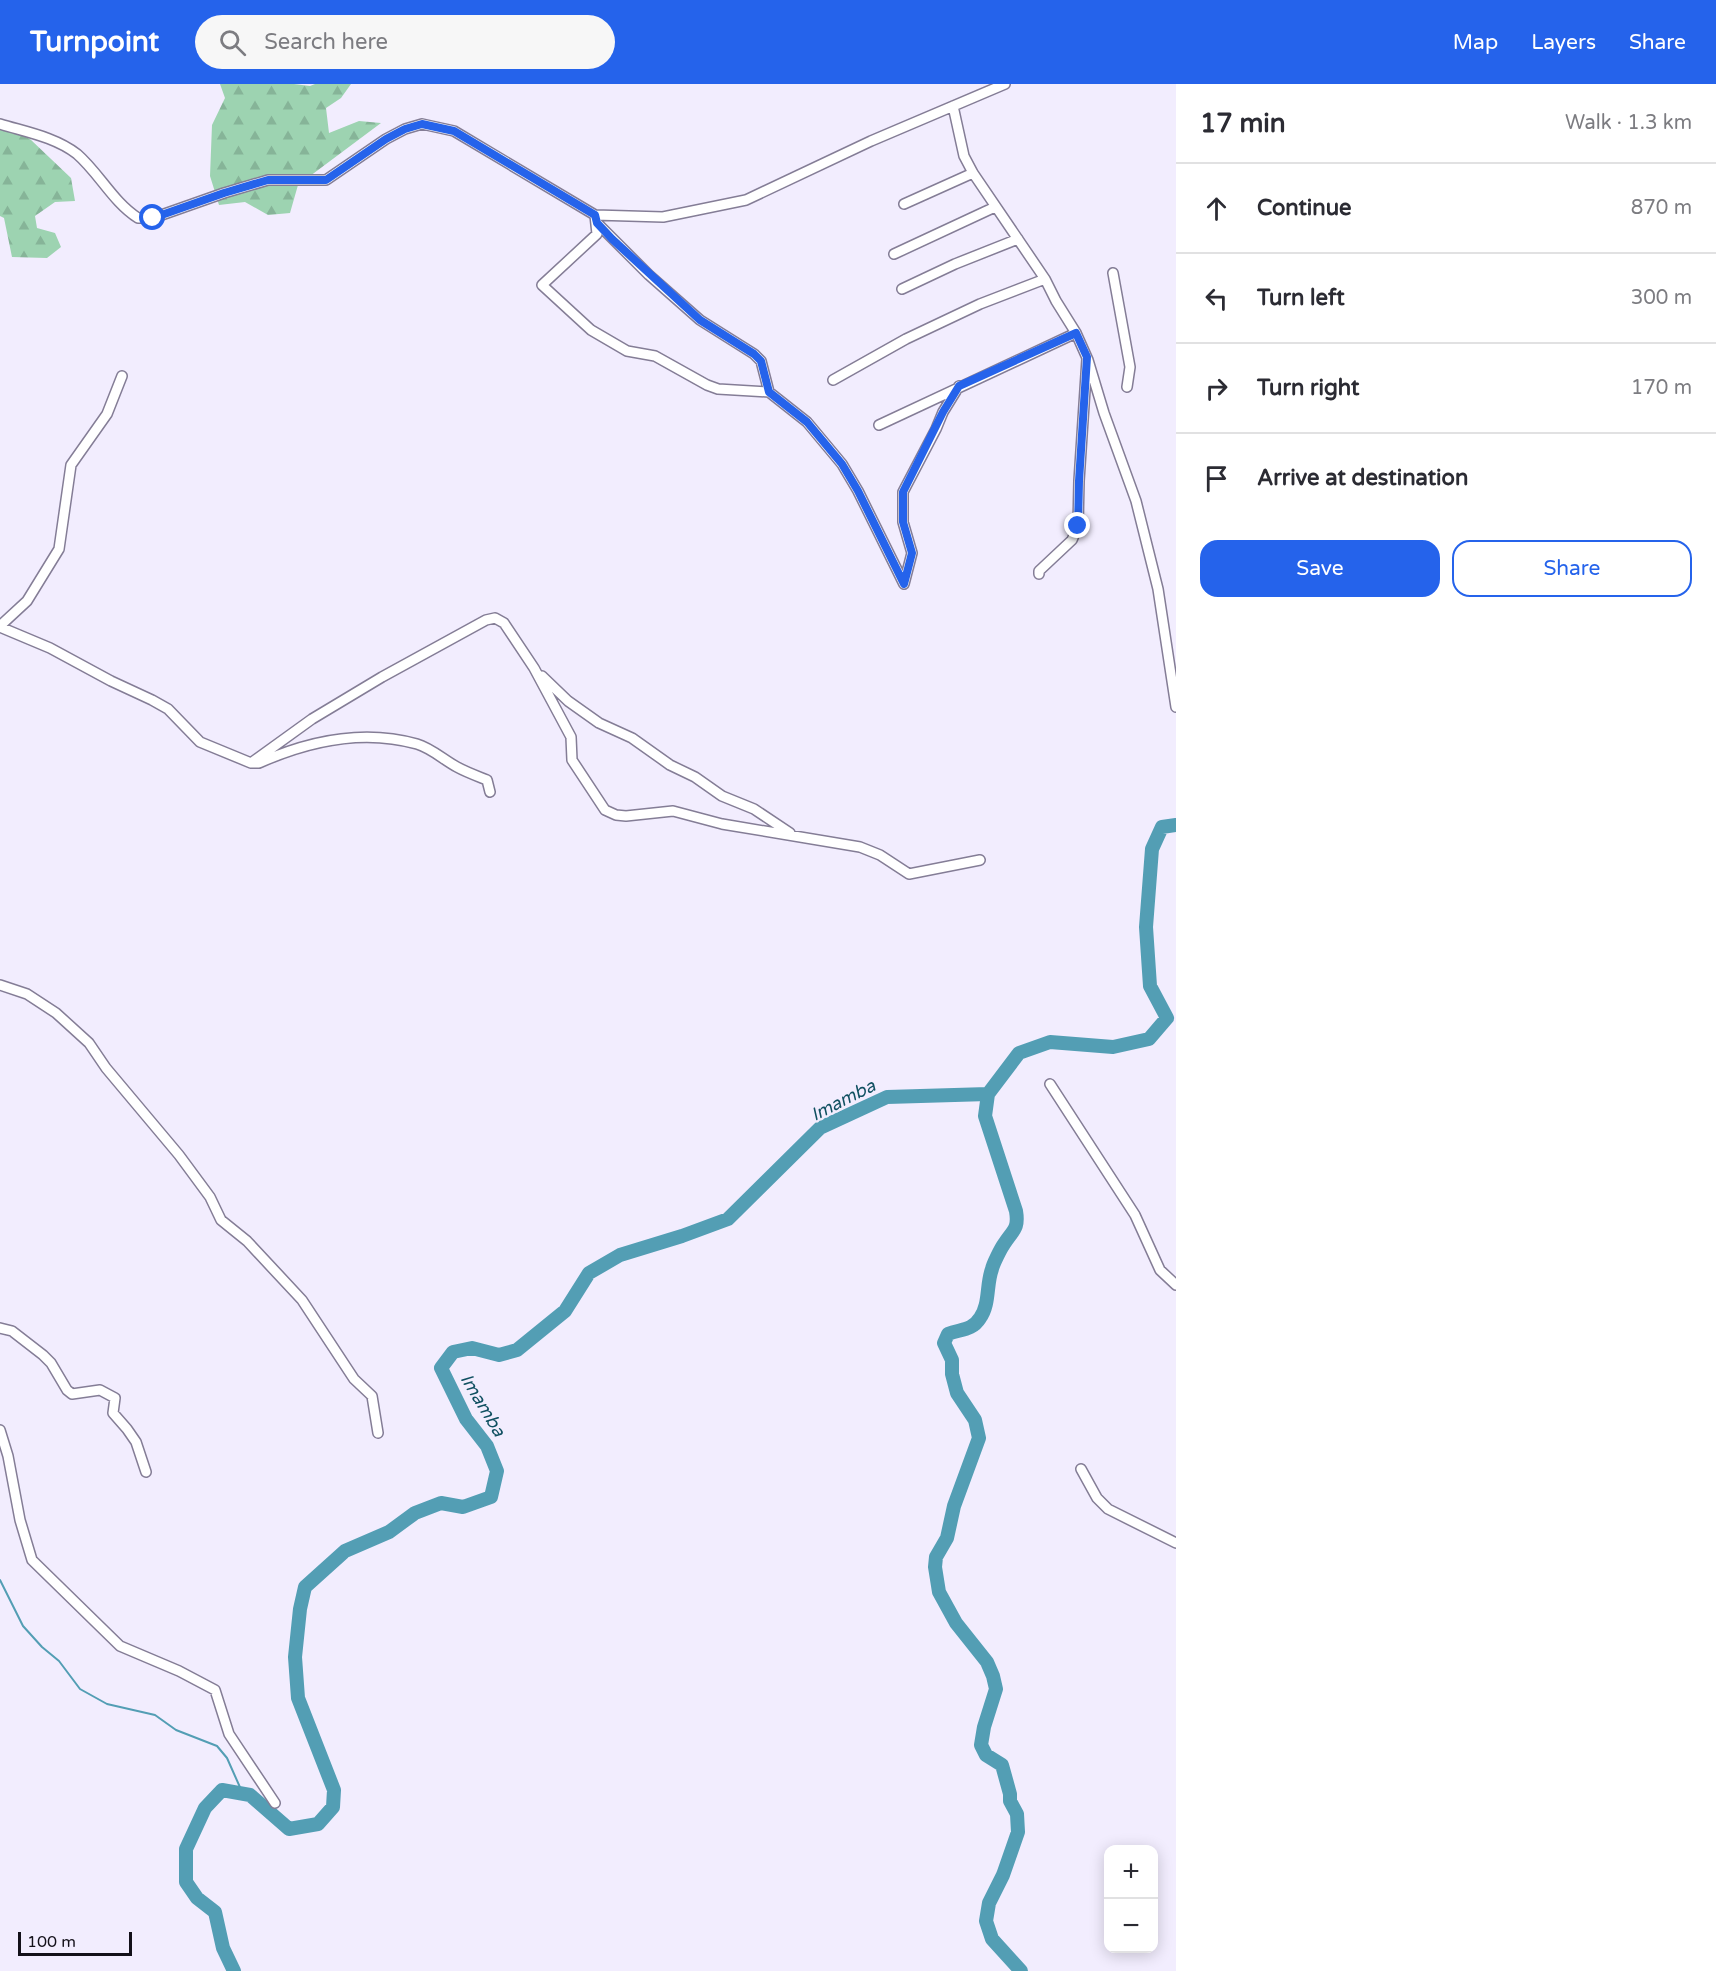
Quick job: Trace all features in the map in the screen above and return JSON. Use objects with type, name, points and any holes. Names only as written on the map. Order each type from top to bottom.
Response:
[{"type":"street","points":[[596,219],[663,217],[746,200],[872,141],[1005,84]]},
{"type":"street","points":[[953,106],[964,156],[973,173],[1045,279],[1087,357],[1104,413],[1136,501],[1160,598],[1176,707]]},
{"type":"street","points":[[0,124],[59,142],[78,155],[107,189],[138,218],[153,218],[268,180],[326,180],[386,139],[405,129],[422,124],[454,131],[596,219],[649,275],[700,320],[754,354],[761,361],[769,392]]},
{"type":"street","points":[[904,204],[973,173]]},
{"type":"street","points":[[894,254],[995,207]]},
{"type":"street","points":[[596,219],[597,234],[542,285],[591,330],[627,351],[655,356],[718,389],[769,392],[807,422],[842,464],[858,491],[904,584],[912,553],[903,522],[903,492],[943,412],[959,386]]},
{"type":"street","points":[[902,289],[1018,239]]},
{"type":"street","points":[[1113,273],[1130,367],[1127,387]]},
{"type":"street","points":[[832,380],[906,339],[980,304],[1045,279]]},
{"type":"street","points":[[879,425],[1076,333]]},
{"type":"street","points":[[1039,574],[1039,571],[1072,540],[1078,526],[1079,470],[1087,357]]},
{"type":"street","points":[[122,376],[106,414],[71,465],[59,549],[27,601],[0,627],[50,648],[152,700],[168,709],[200,742],[251,762],[259,763],[322,741],[339,738],[377,738],[418,744],[457,767],[487,780],[490,792]]},
{"type":"street","points":[[251,762],[312,719],[382,677],[486,620],[495,618],[504,623],[534,668],[571,737],[572,760],[605,810],[626,816],[673,811],[722,824],[860,847],[880,855],[909,874],[980,860]]},
{"type":"street","points":[[534,668],[568,701],[599,723],[632,738],[670,765],[695,777],[722,796],[754,809],[793,835]]},
{"type":"street","points":[[0,984],[27,994],[56,1013],[89,1043],[106,1068],[204,1189],[221,1220],[247,1241],[302,1300],[354,1379],[372,1396],[378,1433]]},
{"type":"street","points":[[1050,1084],[1135,1215],[1160,1270],[1176,1285]]},
{"type":"street","points":[[0,1328],[12,1331],[43,1355],[72,1394],[100,1390],[115,1398],[113,1413],[128,1429],[136,1442],[146,1472]]},
{"type":"street","points":[[0,1430],[8,1456],[20,1520],[32,1560],[120,1646],[179,1671],[215,1690],[229,1734],[275,1803]]},
{"type":"street","points":[[1081,1469],[1097,1497],[1108,1509],[1176,1543]]},
{"type":"green space","points":[[220,84],[310,86],[351,84],[341,98],[326,108],[329,133],[359,121],[381,123],[298,185],[290,213],[268,215],[245,202],[219,205],[210,176],[212,125],[225,98]]},
{"type":"green space","points":[[0,124],[30,139],[71,178],[75,201],[55,202],[35,216],[37,228],[55,233],[61,247],[47,258],[12,257],[4,218],[0,216]]},
{"type":"waterway","name":"Imamba","points":[[234,1971],[223,1948],[215,1912],[197,1898],[186,1882],[186,1849],[205,1808],[222,1790],[250,1795],[289,1829],[318,1824],[333,1807],[334,1790],[298,1698],[295,1657],[300,1609],[305,1587],[345,1551],[389,1532],[415,1513],[441,1503],[463,1507],[491,1497],[497,1471],[487,1446],[466,1419],[441,1368],[453,1352],[472,1348],[499,1355],[517,1350],[565,1311],[589,1273],[620,1255],[728,1219],[820,1128],[887,1097],[988,1094],[1019,1053],[1050,1042],[1113,1047],[1149,1039],[1167,1018],[1150,986],[1146,927],[1152,849],[1162,827],[1176,825]]},
{"type":"waterway","points":[[988,1094],[985,1116],[1016,1211],[1017,1222],[997,1256],[989,1281],[985,1307],[980,1318],[970,1327],[948,1334],[944,1343],[952,1360],[952,1374],[957,1393],[975,1420],[979,1438],[954,1506],[947,1538],[936,1557],[935,1567],[939,1592],[956,1623],[987,1662],[996,1689],[981,1745],[986,1755],[1002,1765],[1010,1801],[1017,1814],[1018,1832],[1003,1875],[989,1903],[986,1921],[992,1939],[1021,1971]]},
{"type":"waterway","points":[[0,1580],[23,1626],[42,1647],[59,1661],[80,1689],[107,1704],[155,1715],[176,1730],[217,1746],[227,1758],[243,1794]]},
{"type":"route","points":[[153,218],[268,180],[326,180],[386,139],[405,129],[422,124],[454,131],[595,215],[597,223],[612,239],[700,320],[754,354],[761,361],[769,392],[807,422],[842,464],[858,491],[904,584],[912,553],[903,522],[903,492],[943,412],[959,386],[1076,333],[1087,357],[1083,394],[1078,526]]}]
